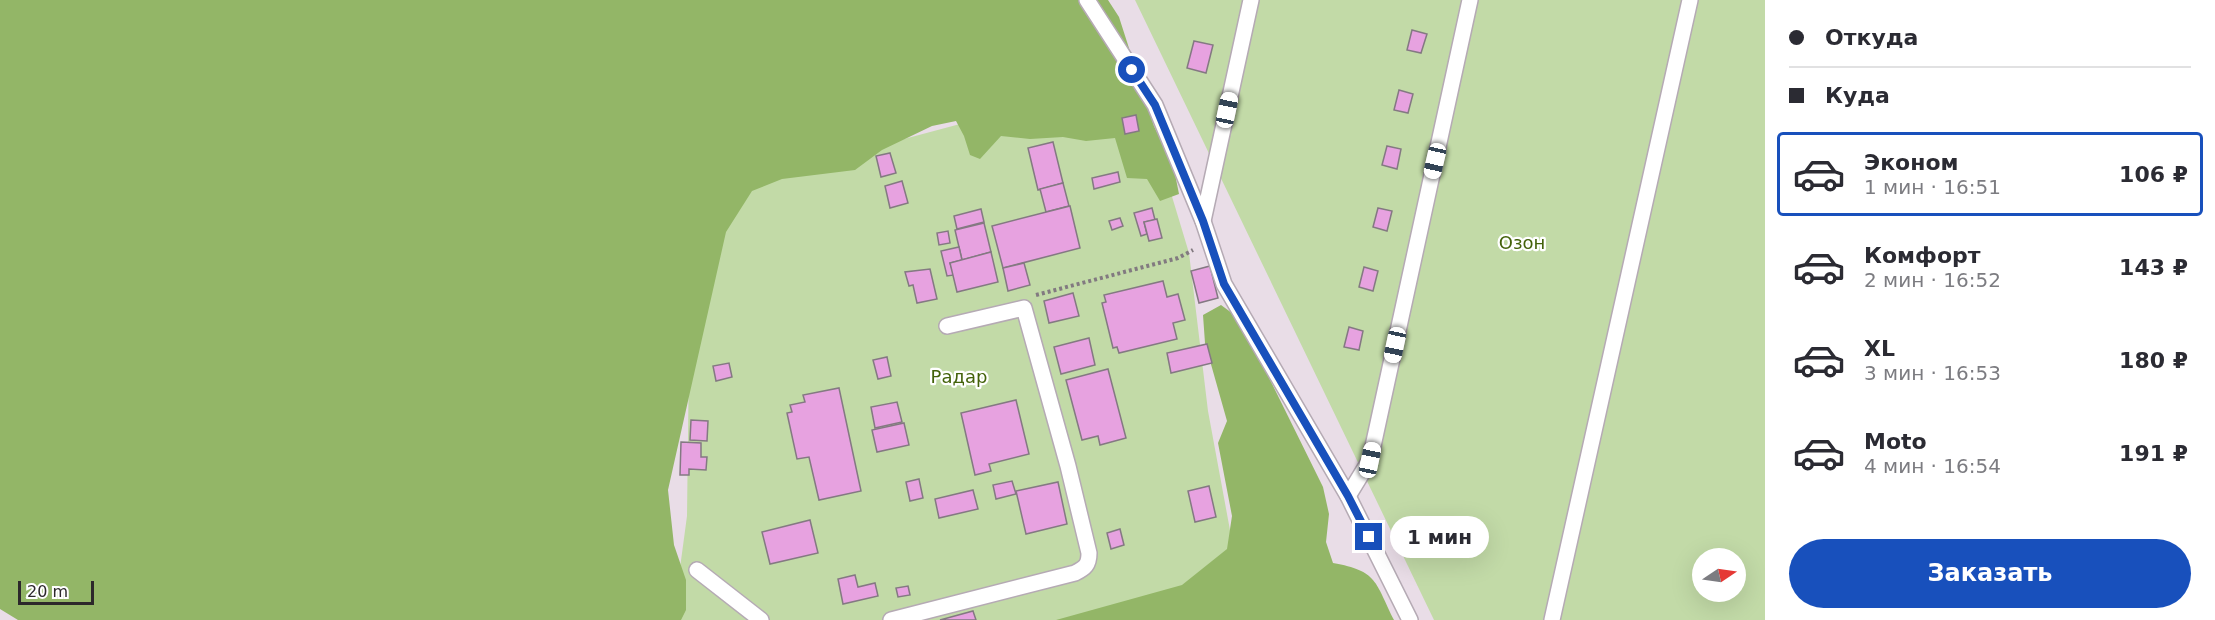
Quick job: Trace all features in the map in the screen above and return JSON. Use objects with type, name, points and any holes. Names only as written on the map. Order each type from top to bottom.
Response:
[{"type":"lane","points":[[1087,0],[1155,105],[1203,221],[1224,284],[1348,496],[1410,620]]},
{"type":"lane","points":[[1203,221],[1251,0]]},
{"type":"lane","points":[[1348,496],[1370,460],[1470,0]]},
{"type":"lane","points":[[1552,620],[1690,0]]},
{"type":"lane","points":[[891,620],[1075,573],[1085,569],[1089,561],[1068,466],[1024,308],[947,326]]},
{"type":"lane","points":[[697,570],[761,620]]},
{"type":"path","points":[[1024,308],[1033,296],[1178,258],[1210,242]]},
{"type":"green space","points":[[0,0],[1108,0],[1119,17],[1154,126],[1174,169],[1179,194],[1160,201],[1147,179],[1127,178],[1115,138],[1086,141],[1063,137],[1030,139],[1001,136],[980,159],[970,155],[956,121],[932,126],[882,150],[855,170],[782,179],[752,191],[726,232],[668,490],[674,545],[686,580],[686,610],[681,620],[18,620],[0,609]]},
{"type":"green space","name":"Озон","points":[[1135,0],[1765,0],[1765,620],[1434,620]]},
{"type":"green space","name":"Радар","points":[[1136,77],[1189,253],[1208,411],[1239,579],[1107,620],[673,620],[687,516],[691,196]]},
{"type":"green space","points":[[1221,305],[1240,319],[1323,487],[1329,514],[1326,542],[1333,563],[1359,570],[1373,580],[1394,620],[1056,620],[1182,585],[1227,549],[1232,516],[1218,443],[1227,421],[1205,343],[1203,315]]},
{"type":"building","points":[[1412,30],[1427,34],[1421,53],[1407,50]]},
{"type":"building","points":[[1194,41],[1213,45],[1206,73],[1187,68]]},
{"type":"building","points":[[1399,90],[1413,94],[1408,113],[1394,110]]},
{"type":"building","points":[[1136,115],[1139,131],[1125,134],[1122,118]]},
{"type":"building","points":[[1053,142],[1063,183],[1038,190],[1028,148]]},
{"type":"building","points":[[1387,146],[1401,149],[1397,169],[1382,165]]},
{"type":"building","points":[[890,153],[896,173],[881,177],[876,156]]},
{"type":"building","points":[[1118,172],[1120,182],[1094,189],[1092,178]]},
{"type":"building","points":[[902,181],[908,203],[890,208],[885,186]]},
{"type":"building","points":[[1063,183],[1069,206],[1046,212],[1040,189]]},
{"type":"building","points":[[1070,206],[1080,248],[1003,268],[992,226]]},
{"type":"building","points":[[1152,208],[1155,220],[1144,222],[1147,234],[1141,236],[1134,213]]},
{"type":"building","points":[[1378,208],[1392,211],[1387,231],[1373,227]]},
{"type":"building","points":[[981,209],[984,222],[957,229],[954,216]]},
{"type":"building","points":[[1120,218],[1123,226],[1112,230],[1109,221]]},
{"type":"building","points":[[1157,219],[1162,238],[1149,241],[1144,222]]},
{"type":"building","points":[[984,223],[991,252],[962,260],[955,230]]},
{"type":"building","points":[[948,231],[950,243],[939,245],[937,233]]},
{"type":"building","points":[[959,247],[962,260],[950,263],[954,275],[947,276],[941,251]]},
{"type":"building","points":[[991,252],[998,282],[957,292],[950,263]]},
{"type":"building","points":[[1024,263],[1030,285],[1008,291],[1003,268]]},
{"type":"building","points":[[1210,266],[1218,298],[1199,303],[1191,271]]},
{"type":"building","points":[[1364,267],[1378,271],[1373,291],[1359,287]]},
{"type":"building","points":[[930,269],[937,299],[917,303],[913,285],[909,286],[905,272]]},
{"type":"building","points":[[1163,281],[1167,297],[1178,294],[1185,320],[1173,323],[1177,339],[1119,353],[1117,347],[1113,348],[1102,303],[1106,302],[1104,295]]},
{"type":"building","points":[[1073,293],[1079,316],[1049,323],[1044,301]]},
{"type":"building","points":[[1349,327],[1363,331],[1359,350],[1344,347]]},
{"type":"building","points":[[1089,338],[1095,365],[1061,374],[1054,347]]},
{"type":"building","points":[[1207,344],[1212,363],[1171,373],[1167,353]]},
{"type":"building","points":[[887,357],[891,376],[878,379],[873,360]]},
{"type":"building","points":[[729,363],[732,377],[716,381],[713,366]]},
{"type":"building","points":[[1108,369],[1126,438],[1100,445],[1098,436],[1082,440],[1066,380]]},
{"type":"building","points":[[839,388],[861,491],[819,500],[809,457],[797,459],[787,413],[792,412],[790,405],[805,402],[803,395]]},
{"type":"building","points":[[1016,400],[1029,454],[989,464],[991,471],[975,475],[961,413]]},
{"type":"building","points":[[897,402],[902,422],[875,428],[871,407]]},
{"type":"building","points":[[691,420],[708,421],[707,441],[690,440]]},
{"type":"building","points":[[904,423],[909,445],[877,452],[872,430]]},
{"type":"building","points":[[681,442],[701,443],[701,457],[707,457],[706,470],[689,469],[689,475],[680,475]]},
{"type":"building","points":[[919,479],[923,498],[910,501],[906,482]]},
{"type":"building","points":[[1012,481],[1016,494],[996,499],[993,485]]},
{"type":"building","points":[[1058,482],[1067,524],[1026,534],[1016,491]]},
{"type":"building","points":[[1209,486],[1216,517],[1195,522],[1188,491]]},
{"type":"building","points":[[973,490],[978,509],[939,518],[935,499]]},
{"type":"building","points":[[810,520],[818,553],[770,564],[762,532]]},
{"type":"building","points":[[1120,529],[1124,545],[1111,549],[1107,533]]},
{"type":"building","points":[[855,575],[858,587],[875,583],[878,596],[843,604],[838,579]]},
{"type":"building","points":[[908,586],[910,595],[898,597],[896,588]]},
{"type":"building","points":[[973,611],[976,620],[940,620]]},
{"type":"route","points":[[1132,70],[1155,105],[1203,221],[1224,284],[1348,496],[1369,537]]}]
